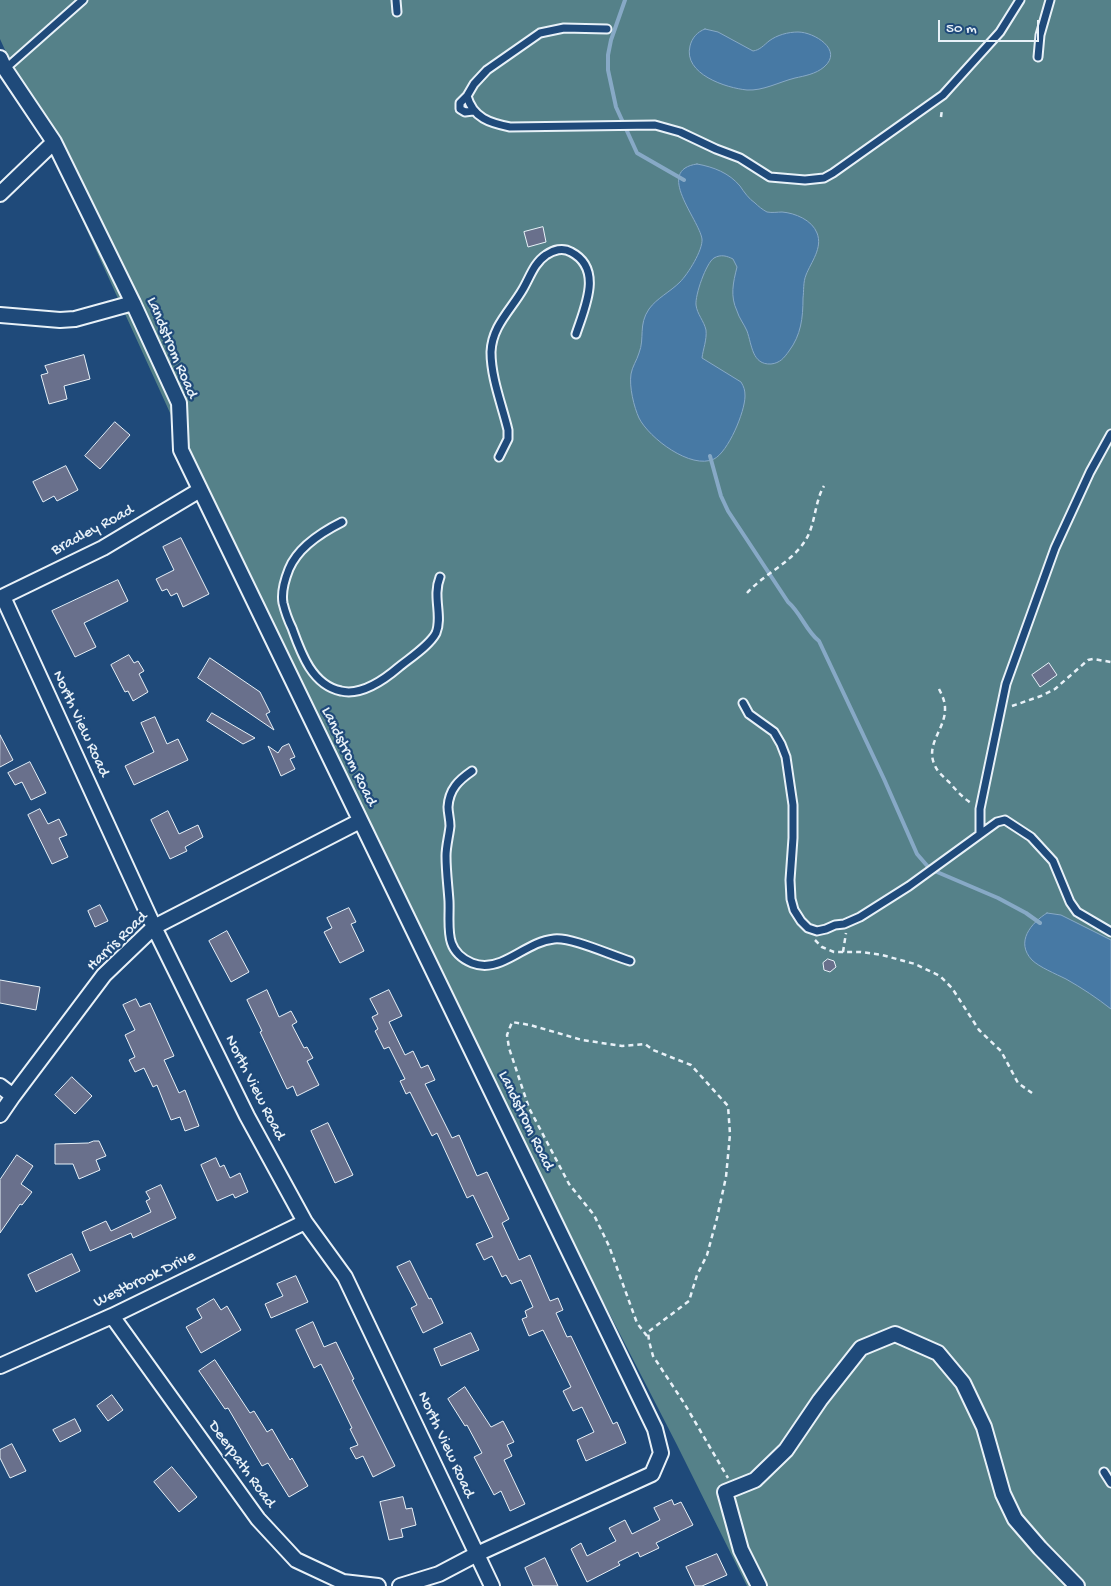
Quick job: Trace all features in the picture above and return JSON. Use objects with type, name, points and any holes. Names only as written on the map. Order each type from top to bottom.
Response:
[{"type":"street","name":"Landstrom Road","points":[[2,64],[54,142],[133,303],[179,403],[181,450],[655,1429],[661,1453],[652,1474],[477,1554]]},
{"type":"street","points":[[0,194],[54,142]]},
{"type":"street","points":[[0,315],[60,320],[75,319],[133,303]]},
{"type":"street","name":"Bradley Road","points":[[1,597],[103,548],[200,490]]},
{"type":"street","name":"North View Road","points":[[1,597],[154,927],[247,1116],[305,1222],[345,1277],[492,1586]]},
{"type":"street","name":"Harris Road","points":[[0,1115],[104,976],[154,927],[360,821]]},
{"type":"street","points":[[0,1086],[13,1096]]},
{"type":"street","name":"Westbrook Drive","points":[[0,1366],[112,1316],[305,1222]]},
{"type":"street","name":"Deerpath Road","points":[[112,1316],[258,1519],[296,1560],[343,1582],[378,1586]]},
{"type":"street","points":[[759,1586],[741,1550],[725,1492],[755,1480],[786,1450],[820,1400],[861,1348],[895,1334],[938,1353],[963,1383],[984,1427],[1003,1494],[1015,1519],[1077,1586]]},
{"type":"street","points":[[400,1586],[439,1574],[477,1554]]},
{"type":"lane","points":[[2,64],[84,0]]},
{"type":"lane","points":[[396,0],[397,12]]},
{"type":"lane","points":[[607,29],[564,28],[540,33],[487,70],[474,84],[467,96],[473,111],[488,121],[510,127],[655,125],[680,132],[716,150],[740,158],[770,177],[815,180],[824,178],[943,95],[1000,32],[1020,0]]},
{"type":"lane","points":[[1038,57],[1040,35],[1050,0]]},
{"type":"lane","points":[[499,457],[508,439],[508,430],[494,374],[491,351],[495,332],[540,260],[560,249],[569,250],[577,255],[586,266],[590,284],[588,299],[576,334]]},
{"type":"lane","points":[[980,834],[980,809],[1006,684],[1055,548],[1090,472],[1111,434]]},
{"type":"lane","points":[[342,522],[306,545],[296,557],[286,576],[283,594],[283,603],[287,616],[306,663],[320,680],[335,689],[355,691],[365,688],[394,671],[427,645],[436,634],[438,621],[436,587],[440,577]]},
{"type":"lane","points":[[743,703],[749,714],[774,732],[782,744],[793,805],[791,899],[794,910],[808,928],[817,931],[835,924],[844,924],[860,917],[909,886],[997,822],[1005,820],[1031,837],[1053,861],[1070,902],[1077,912],[1111,932]]},
{"type":"lane","points":[[472,771],[454,787],[448,808],[450,823],[446,859],[449,932],[450,942],[454,951],[460,958],[467,961],[478,965],[490,965],[541,943],[553,939],[563,939],[630,961]]},
{"type":"lane","points":[[1104,1472],[1111,1483]]},
{"type":"path","points":[[747,593],[754,585],[796,552],[804,542],[810,532],[818,495],[824,486]]},
{"type":"path","points":[[1000,709],[1041,696],[1056,689],[1088,660],[1111,662]]},
{"type":"path","points":[[939,689],[943,698],[944,714],[934,740],[931,752],[932,758],[938,770],[956,790],[966,800],[980,809]]},
{"type":"path","points":[[843,952],[846,932],[844,924]]},
{"type":"path","points":[[808,928],[818,944],[834,952],[882,955],[915,964],[940,976],[952,988],[979,1030],[1001,1050],[1018,1083],[1032,1093]]},
{"type":"path","points":[[647,1336],[637,1323],[609,1246],[594,1215],[569,1184],[529,1108],[509,1048],[507,1036],[512,1022],[530,1025],[582,1040],[622,1046],[645,1044],[653,1050],[691,1065],[728,1106],[730,1134],[726,1177],[707,1255],[697,1275],[689,1301],[648,1332],[648,1341],[652,1356],[689,1411],[733,1488]]},
{"type":"green space","points":[[0,0],[1111,0],[1111,1586],[747,1586],[677,1445],[426,957],[221,525],[0,39]]},
{"type":"water","points":[[705,29],[718,32],[753,51],[772,39],[787,33],[805,33],[824,43],[829,48],[831,54],[829,61],[824,67],[814,73],[765,88],[753,90],[738,89],[708,78],[699,72],[693,64],[690,56],[691,43],[697,34]]},
{"type":"water","points":[[697,164],[726,174],[740,186],[751,200],[767,212],[787,213],[807,221],[815,228],[819,244],[804,281],[799,332],[785,356],[771,364],[756,358],[747,331],[738,314],[733,295],[733,284],[737,267],[733,259],[719,256],[714,258],[708,266],[696,300],[699,314],[706,330],[702,358],[741,382],[745,396],[742,412],[730,440],[719,455],[714,459],[705,461],[694,460],[672,450],[661,443],[644,426],[634,403],[631,385],[632,371],[641,347],[644,321],[649,309],[683,278],[691,268],[702,244],[699,230],[682,196],[679,185],[679,175],[685,168]]},
{"type":"water","points":[[1047,913],[1061,915],[1111,940],[1111,1009],[1078,986],[1039,965],[1027,953],[1025,940],[1027,934],[1036,922]]},
{"type":"building","points":[[543,227],[546,242],[528,247],[524,232]]},
{"type":"building","points":[[84,355],[90,379],[64,386],[67,399],[49,404],[41,375],[48,373],[45,366]]},
{"type":"building","points":[[115,422],[130,435],[100,469],[85,456]]},
{"type":"building","points":[[66,466],[78,490],[57,501],[54,496],[43,502],[33,482]]},
{"type":"building","points":[[181,538],[209,594],[183,607],[177,593],[171,596],[167,589],[162,591],[156,579],[174,570],[163,547]]},
{"type":"building","points":[[118,580],[128,601],[84,623],[96,647],[75,657],[52,611]]},
{"type":"building","points":[[129,655],[134,663],[138,661],[144,671],[139,674],[148,692],[133,701],[128,691],[125,692],[111,665]]},
{"type":"building","points":[[210,658],[260,692],[270,712],[266,714],[274,730],[198,678]]},
{"type":"building","points":[[1049,663],[1057,675],[1040,687],[1032,675]]},
{"type":"building","points":[[212,713],[255,738],[243,744],[207,721]]},
{"type":"building","points":[[155,717],[167,744],[178,739],[188,760],[134,785],[125,766],[154,752],[141,723]]},
{"type":"building","points":[[0,735],[13,760],[0,767]]},
{"type":"building","points":[[289,744],[295,757],[290,759],[295,769],[281,776],[268,746],[278,753],[282,747]]},
{"type":"building","points":[[30,762],[46,793],[31,800],[22,782],[15,785],[8,773]]},
{"type":"building","points":[[40,809],[48,824],[59,819],[67,835],[59,838],[68,857],[52,864],[28,815]]},
{"type":"building","points":[[168,811],[179,834],[198,825],[203,837],[185,847],[187,851],[170,859],[151,820]]},
{"type":"building","points":[[100,905],[108,921],[95,927],[88,911]]},
{"type":"building","points":[[349,908],[356,922],[351,924],[364,951],[340,963],[324,932],[332,928],[327,918]]},
{"type":"building","points":[[227,931],[249,972],[231,982],[209,941]]},
{"type":"building","points":[[828,959],[834,961],[836,967],[830,972],[824,970],[823,963]]},
{"type":"building","points":[[0,980],[40,987],[36,1010],[0,1003]]},
{"type":"building","points":[[267,990],[279,1017],[291,1011],[297,1022],[292,1025],[304,1048],[307,1047],[313,1058],[307,1061],[319,1085],[297,1096],[293,1086],[287,1089],[247,1000]]},
{"type":"building","points":[[389,990],[402,1016],[389,1022],[405,1055],[413,1051],[421,1068],[428,1065],[435,1080],[425,1084],[452,1138],[459,1135],[477,1176],[487,1172],[509,1219],[502,1223],[519,1260],[530,1255],[550,1301],[558,1298],[563,1310],[556,1313],[567,1337],[571,1336],[613,1424],[617,1422],[626,1443],[586,1461],[577,1440],[594,1432],[582,1407],[573,1411],[563,1391],[571,1387],[543,1330],[529,1336],[522,1319],[527,1317],[525,1311],[533,1307],[521,1280],[511,1284],[506,1275],[502,1277],[492,1256],[484,1260],[476,1244],[493,1237],[473,1195],[467,1198],[437,1133],[432,1136],[410,1092],[406,1094],[400,1081],[405,1079],[389,1047],[384,1049],[375,1031],[378,1029],[372,1017],[378,1014],[370,999]]},
{"type":"building","points":[[136,999],[140,1007],[150,1003],[174,1056],[164,1060],[179,1093],[185,1090],[199,1126],[185,1131],[180,1117],[171,1120],[157,1085],[153,1087],[144,1068],[135,1072],[129,1060],[135,1057],[125,1035],[135,1030],[123,1005]]},
{"type":"building","points":[[72,1077],[92,1096],[75,1114],[55,1095]]},
{"type":"building","points":[[328,1123],[353,1175],[335,1183],[311,1131]]},
{"type":"building","points":[[99,1141],[106,1156],[96,1160],[100,1170],[79,1179],[73,1164],[55,1164],[55,1144],[88,1143]]},
{"type":"building","points":[[17,1155],[33,1166],[21,1184],[32,1192],[22,1205],[20,1204],[0,1233],[0,1180]]},
{"type":"building","points":[[216,1158],[220,1167],[224,1165],[230,1178],[240,1173],[248,1192],[235,1198],[233,1194],[217,1201],[201,1165]]},
{"type":"building","points":[[161,1185],[176,1218],[133,1238],[131,1233],[90,1251],[82,1232],[106,1221],[111,1231],[151,1212],[146,1201],[150,1199],[146,1192]]},
{"type":"building","points":[[72,1254],[80,1271],[36,1292],[28,1275]]},
{"type":"building","points":[[410,1261],[443,1323],[423,1333],[411,1308],[417,1305],[397,1267]]},
{"type":"building","points":[[296,1276],[308,1302],[271,1318],[265,1304],[283,1296],[277,1284]]},
{"type":"building","points":[[214,1299],[221,1310],[227,1306],[241,1330],[201,1353],[186,1327],[202,1318],[197,1309]]},
{"type":"building","points":[[313,1322],[324,1347],[336,1342],[354,1379],[352,1380],[395,1466],[373,1477],[363,1456],[356,1459],[350,1448],[358,1445],[350,1429],[352,1428],[321,1364],[314,1368],[296,1330]]},
{"type":"building","points":[[471,1333],[479,1350],[441,1366],[434,1349]]},
{"type":"building","points":[[215,1360],[250,1413],[254,1411],[267,1432],[272,1429],[308,1486],[289,1497],[268,1463],[262,1466],[228,1408],[225,1409],[199,1371]]},
{"type":"building","points":[[465,1387],[491,1427],[503,1421],[514,1442],[507,1445],[512,1456],[504,1460],[525,1504],[510,1511],[501,1491],[494,1495],[474,1457],[482,1453],[467,1425],[465,1426],[448,1399]]},
{"type":"building","points":[[112,1395],[123,1410],[108,1421],[97,1406]]},
{"type":"building","points":[[75,1419],[81,1431],[60,1442],[53,1430]]},
{"type":"building","points":[[12,1444],[26,1471],[10,1478],[0,1458],[0,1450]]},
{"type":"building","points":[[172,1467],[197,1497],[179,1512],[154,1482]]},
{"type":"building","points":[[403,1497],[406,1509],[412,1508],[416,1525],[401,1529],[403,1537],[389,1540],[380,1502]]},
{"type":"building","points":[[672,1500],[674,1505],[681,1502],[693,1525],[656,1543],[659,1548],[640,1557],[638,1552],[618,1562],[620,1565],[587,1582],[571,1549],[581,1543],[587,1556],[616,1541],[609,1528],[625,1520],[632,1534],[660,1520],[654,1508]]},
{"type":"building","points":[[717,1554],[727,1575],[702,1586],[695,1586],[686,1567]]},
{"type":"building","points":[[545,1558],[558,1586],[533,1586],[525,1568]]},
{"type":"waterway","points":[[625,0],[611,40],[608,55],[608,70],[616,107],[637,153],[684,180]]},
{"type":"waterway","points":[[710,456],[721,496],[728,511],[788,602],[819,641],[917,854],[930,869],[998,898],[1040,923]]}]
